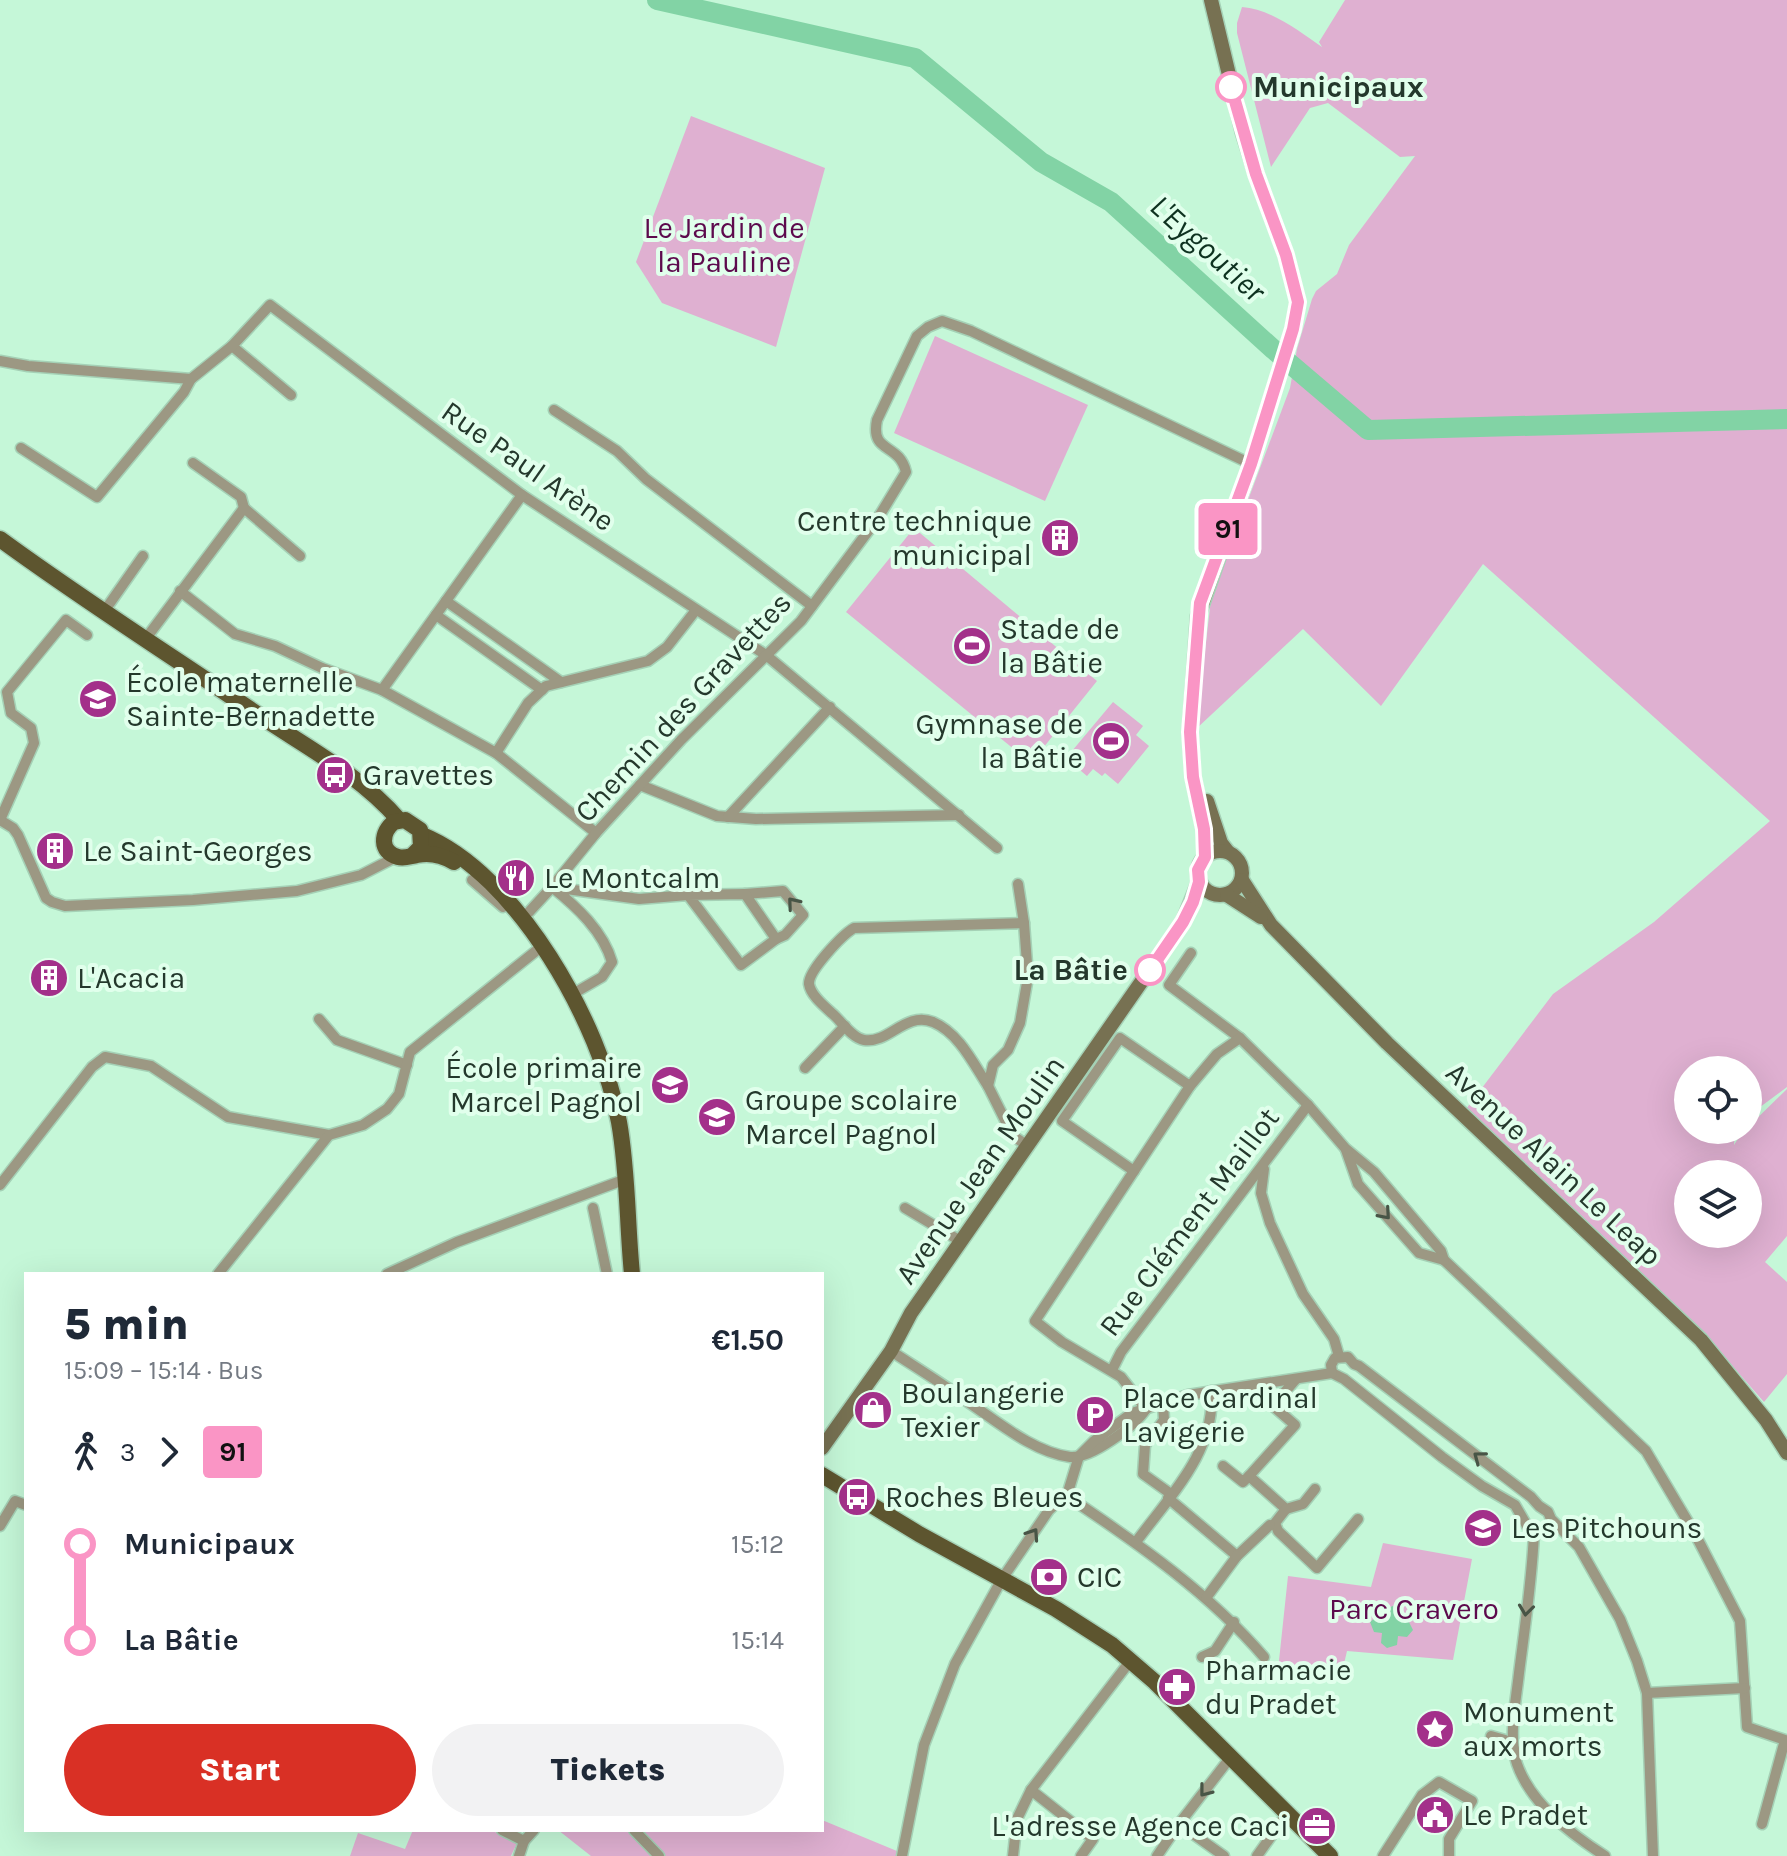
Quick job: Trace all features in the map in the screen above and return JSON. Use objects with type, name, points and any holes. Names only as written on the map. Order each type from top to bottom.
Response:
[{"type":"main road","points":[[0,539],[144,641],[370,790],[399,820],[411,822],[422,835],[460,858],[522,918],[558,968],[610,1087],[619,1122],[626,1179],[632,1272]]},
{"type":"main road","points":[[144,641],[182,674],[353,787],[372,804],[395,847],[444,857],[456,863],[515,923],[536,951],[595,1047]]},
{"type":"main road","points":[[395,847],[399,820]]},
{"type":"main road","points":[[395,847],[421,847],[422,835]]},
{"type":"main road","points":[[824,1476],[919,1534],[1083,1626],[1131,1660],[1330,1856]]},
{"type":"street","points":[[1191,739],[1221,843],[1240,863],[1242,880],[1236,889],[1221,895],[1206,891],[1199,882],[1198,870],[1205,857],[1204,829],[1193,777],[1191,739],[1200,603],[1251,464],[1298,302],[1243,133],[1211,0]]},
{"type":"street","name":"Rue Paul Arène","points":[[232,346],[270,305],[522,495],[766,655],[997,848]]},
{"type":"street","name":"Chemin des Gravettes","points":[[522,918],[640,785],[812,606],[878,518],[906,472],[903,460],[877,440],[874,433],[877,420],[917,336],[928,327],[942,321],[971,331],[1251,464]]},
{"type":"street","points":[[21,448],[97,497],[184,392],[191,379],[232,346],[291,395]]},
{"type":"street","points":[[0,361],[191,379]]},
{"type":"street","points":[[554,410],[617,451],[646,479],[812,606]]},
{"type":"street","points":[[193,463],[241,497],[244,508],[300,556]]},
{"type":"street","points":[[382,690],[522,495]]},
{"type":"street","points":[[144,641],[244,508]]},
{"type":"street","points":[[103,613],[143,556]]},
{"type":"street","points":[[180,591],[235,634],[275,646],[322,668],[382,690],[496,753],[596,833]]},
{"type":"street","points":[[446,601],[561,682]]},
{"type":"street","points":[[496,753],[528,703],[546,686],[648,661],[667,647],[696,610]]},
{"type":"street","points":[[436,615],[542,690]]},
{"type":"street","points":[[87,635],[66,620],[7,692],[4,703],[11,713],[31,728],[34,743],[0,820],[13,828],[46,898],[58,905],[193,900],[297,891],[361,875],[381,855],[395,847]]},
{"type":"street","points":[[728,817],[830,707]]},
{"type":"street","points":[[640,785],[717,816],[756,819],[959,815]]},
{"type":"street","points":[[361,875],[395,847]]},
{"type":"street","points":[[1205,857],[1216,851],[1228,852]]},
{"type":"street","points":[[472,880],[518,919],[522,918]]},
{"type":"street","name":"Avenue Alain Le Leap","points":[[1242,880],[1271,925],[1387,1043],[1701,1340],[1766,1420],[1787,1453]]},
{"type":"street","name":"Avenue Jean Moulin","points":[[824,1445],[891,1351],[911,1313],[1183,922],[1199,882]]},
{"type":"street","points":[[988,1086],[993,1065],[1008,1050],[1020,1023],[1028,977],[1018,884]]},
{"type":"street","points":[[552,887],[639,899],[688,895],[783,891],[803,915],[785,935],[741,965],[688,895]]},
{"type":"street","points":[[552,887],[572,903],[590,924],[608,947],[612,962],[602,977],[571,995]]},
{"type":"street","points":[[745,894],[776,939]]},
{"type":"street","name":"Avenue Alain Le Leap","points":[[1221,895],[1271,925]]},
{"type":"street","name":"Avenue Jean Moulin","points":[[1183,922],[1221,895]]},
{"type":"street","points":[[1024,923],[854,928],[844,934],[811,974],[809,985],[814,995],[859,1039],[873,1041],[908,1021],[928,1020],[946,1028],[965,1050],[988,1086],[1013,1136],[1028,1146]]},
{"type":"street","points":[[0,1185],[92,1067],[105,1057],[151,1066],[228,1117],[329,1135],[363,1125],[387,1109],[399,1094],[410,1052],[536,951]]},
{"type":"street","points":[[1191,953],[1169,985],[1240,1038],[1308,1105],[1345,1148],[1374,1172],[1441,1251],[1444,1260]]},
{"type":"street","points":[[319,1019],[337,1040],[407,1065]]},
{"type":"street","points":[[805,1068],[845,1026]]},
{"type":"street","points":[[1134,1171],[1062,1121],[1120,1038],[1190,1086]]},
{"type":"street","points":[[1146,1409],[1121,1377],[1062,1342],[1035,1321],[1190,1086],[1217,1054],[1240,1038]]},
{"type":"street","name":"Rue Clément Maillot","points":[[1112,1370],[1129,1341],[1308,1105]]},
{"type":"street","points":[[220,1272],[329,1135]]},
{"type":"street","points":[[1345,1148],[1358,1184],[1419,1253],[1444,1260],[1646,1451],[1694,1532],[1740,1621],[1747,1727],[1785,1740],[1762,1824]]},
{"type":"street","points":[[1268,1159],[1261,1178],[1261,1193],[1270,1223],[1303,1294],[1334,1339],[1339,1356]]},
{"type":"street","points":[[391,1272],[457,1242],[626,1179]]},
{"type":"street","points":[[593,1208],[607,1272]]},
{"type":"street","points":[[905,1208],[962,1242]]},
{"type":"street","points":[[891,1351],[1027,1440],[1071,1457],[1096,1450],[1139,1420],[1146,1409],[1163,1403],[1211,1391],[1332,1373],[1344,1379],[1482,1486],[1507,1499],[1534,1533],[1546,1530],[1579,1547]]},
{"type":"street","points":[[1339,1356],[1348,1357],[1517,1486],[1548,1512],[1579,1547],[1620,1619],[1647,1693],[1653,1856]]},
{"type":"street","points":[[1332,1373],[1331,1365],[1339,1356]]},
{"type":"street","points":[[1344,1379],[1351,1375],[1354,1364]]},
{"type":"street","points":[[1273,1406],[1296,1379]]},
{"type":"street","points":[[1223,1466],[1243,1482],[1295,1425],[1250,1386]]},
{"type":"street","points":[[1136,1542],[1201,1451],[1213,1409],[1211,1391]]},
{"type":"street","points":[[1163,1403],[1164,1420],[1145,1445],[1143,1474],[1237,1556]]},
{"type":"street","points":[[902,1856],[924,1745],[955,1664],[1002,1579],[1049,1510],[1068,1492],[1079,1456]]},
{"type":"street","points":[[1249,1476],[1286,1509]]},
{"type":"street","points":[[1206,1598],[1237,1556],[1286,1509],[1303,1504],[1315,1489]]},
{"type":"street","points":[[1068,1492],[1070,1498],[1136,1542],[1206,1598],[1234,1622],[1264,1657]]},
{"type":"street","points":[[0,1526],[21,1503]]},
{"type":"street","points":[[1524,1518],[1528,1511],[1539,1506]]},
{"type":"street","points":[[1272,1524],[1317,1568],[1358,1519]]},
{"type":"street","points":[[1546,1530],[1551,1519]]},
{"type":"street","points":[[1534,1533],[1514,1749],[1518,1766],[1557,1821],[1605,1856]]},
{"type":"street","points":[[1202,1657],[1215,1651],[1234,1622]]},
{"type":"street","points":[[1013,1856],[1017,1819],[1031,1790],[1131,1660]]},
{"type":"street","points":[[1647,1693],[1745,1688]]},
{"type":"street","points":[[1514,1730],[1492,1733],[1514,1749]]},
{"type":"street","points":[[1157,1856],[1230,1758]]},
{"type":"street","points":[[1383,1856],[1422,1795],[1439,1782],[1472,1801],[1449,1839],[1449,1856]]},
{"type":"street","points":[[1031,1790],[1093,1839],[1081,1856]]},
{"type":"street","points":[[1257,1856],[1287,1814]]},
{"type":"street","points":[[1179,1824],[1224,1856]]},
{"type":"street","points":[[506,1832],[524,1841]]},
{"type":"street","points":[[519,1856],[524,1841],[532,1832]]},
{"type":"street","points":[[636,1832],[659,1856]]},
{"type":"green space","points":[[1345,0],[1787,0],[1787,1087],[1762,1106],[1762,1056],[1674,1056],[1674,1144],[1762,1144],[1762,1113],[1787,1089],[1787,1236],[1765,1262],[1787,1282],[1787,1374],[1764,1402],[1706,1336],[1466,1109],[1553,994],[1654,922],[1770,821],[1483,564],[1381,706],[1303,629],[1196,729],[1211,599],[1290,388],[1297,349],[1312,299],[1316,291],[1337,274],[1349,245],[1415,156],[1400,157],[1328,103],[1310,108],[1271,167],[1237,33],[1242,7],[1274,17],[1322,47],[1319,42]]},
{"type":"green space","name":"Le Jardin de la Pauline","points":[[691,116],[825,168],[776,347],[662,303],[636,262]]},
{"type":"green space","points":[[935,336],[1088,405],[1045,501],[894,433]]},
{"type":"green space","name":"Stade de la Bâtie","points":[[914,528],[1097,681],[1031,763],[846,612]]},
{"type":"green space","name":"Gymnase de la Bâtie","points":[[1113,702],[1143,726],[1136,735],[1149,746],[1118,784],[1105,773],[1102,776],[1093,769],[1087,776],[1068,760]]},
{"type":"green space","name":"Parc Cravero","points":[[1383,1543],[1472,1559],[1453,1660],[1347,1651],[1340,1681],[1278,1670],[1288,1576],[1371,1587]]},
{"type":"green space","points":[[824,1821],[909,1856],[591,1856],[561,1832],[824,1832]]},
{"type":"green space","points":[[412,1832],[495,1832],[517,1843],[511,1856],[350,1856],[358,1833],[405,1849]]},
{"type":"shaded area","points":[[1395,1605],[1401,1611],[1400,1620],[1409,1622],[1413,1630],[1407,1637],[1398,1636],[1397,1645],[1387,1648],[1381,1643],[1382,1633],[1374,1632],[1370,1622],[1376,1617],[1384,1618],[1386,1609]]},
{"type":"waterway","name":"L'Eygoutier","points":[[657,0],[915,58],[1041,162],[1111,202],[1274,350],[1368,430],[1787,419]]},
{"type":"bus line","name":"91","points":[[1150,970],[1193,902],[1199,882],[1198,870],[1205,857],[1190,732],[1200,603],[1251,464],[1293,329],[1298,302],[1286,255],[1256,174],[1231,87]]},
{"type":"place","name":"Municipaux","points":[[1231,87]]},
{"type":"place","name":"Centre technique municipal","points":[[1060,538]]},
{"type":"place","name":"Stade de la Bâtie","points":[[972,646]]},
{"type":"place","name":"École maternelle Sainte-Bernadette","points":[[98,699]]},
{"type":"place","name":"Gymnase de la Bâtie","points":[[1111,741]]},
{"type":"place","name":"Gravettes","points":[[335,775]]},
{"type":"place","name":"Le Saint-Georges","points":[[55,851]]},
{"type":"place","name":"Le Montcalm","points":[[516,878]]},
{"type":"place","name":"La Bâtie","points":[[1150,970]]},
{"type":"place","name":"L'Acacia","points":[[49,978]]},
{"type":"place","name":"École primaire Marcel Pagnol","points":[[670,1085]]},
{"type":"place","name":"Groupe scolaire Marcel Pagnol","points":[[717,1117]]},
{"type":"place","name":"Boulangerie Texier","points":[[873,1410]]},
{"type":"place","name":"Place Cardinal Lavigerie","points":[[1095,1415]]},
{"type":"place","name":"Roches Bleues","points":[[857,1497]]},
{"type":"place","name":"Les Pitchouns","points":[[1483,1528]]},
{"type":"place","name":"CIC","points":[[1049,1577]]},
{"type":"place","name":"Pharmacie du Pradet","points":[[1177,1687]]},
{"type":"place","name":"Monument aux morts","points":[[1435,1729]]},
{"type":"place","name":"Le Pradet","points":[[1435,1815]]},
{"type":"place","name":"L'adresse Agence Caci","points":[[1317,1826]]}]
